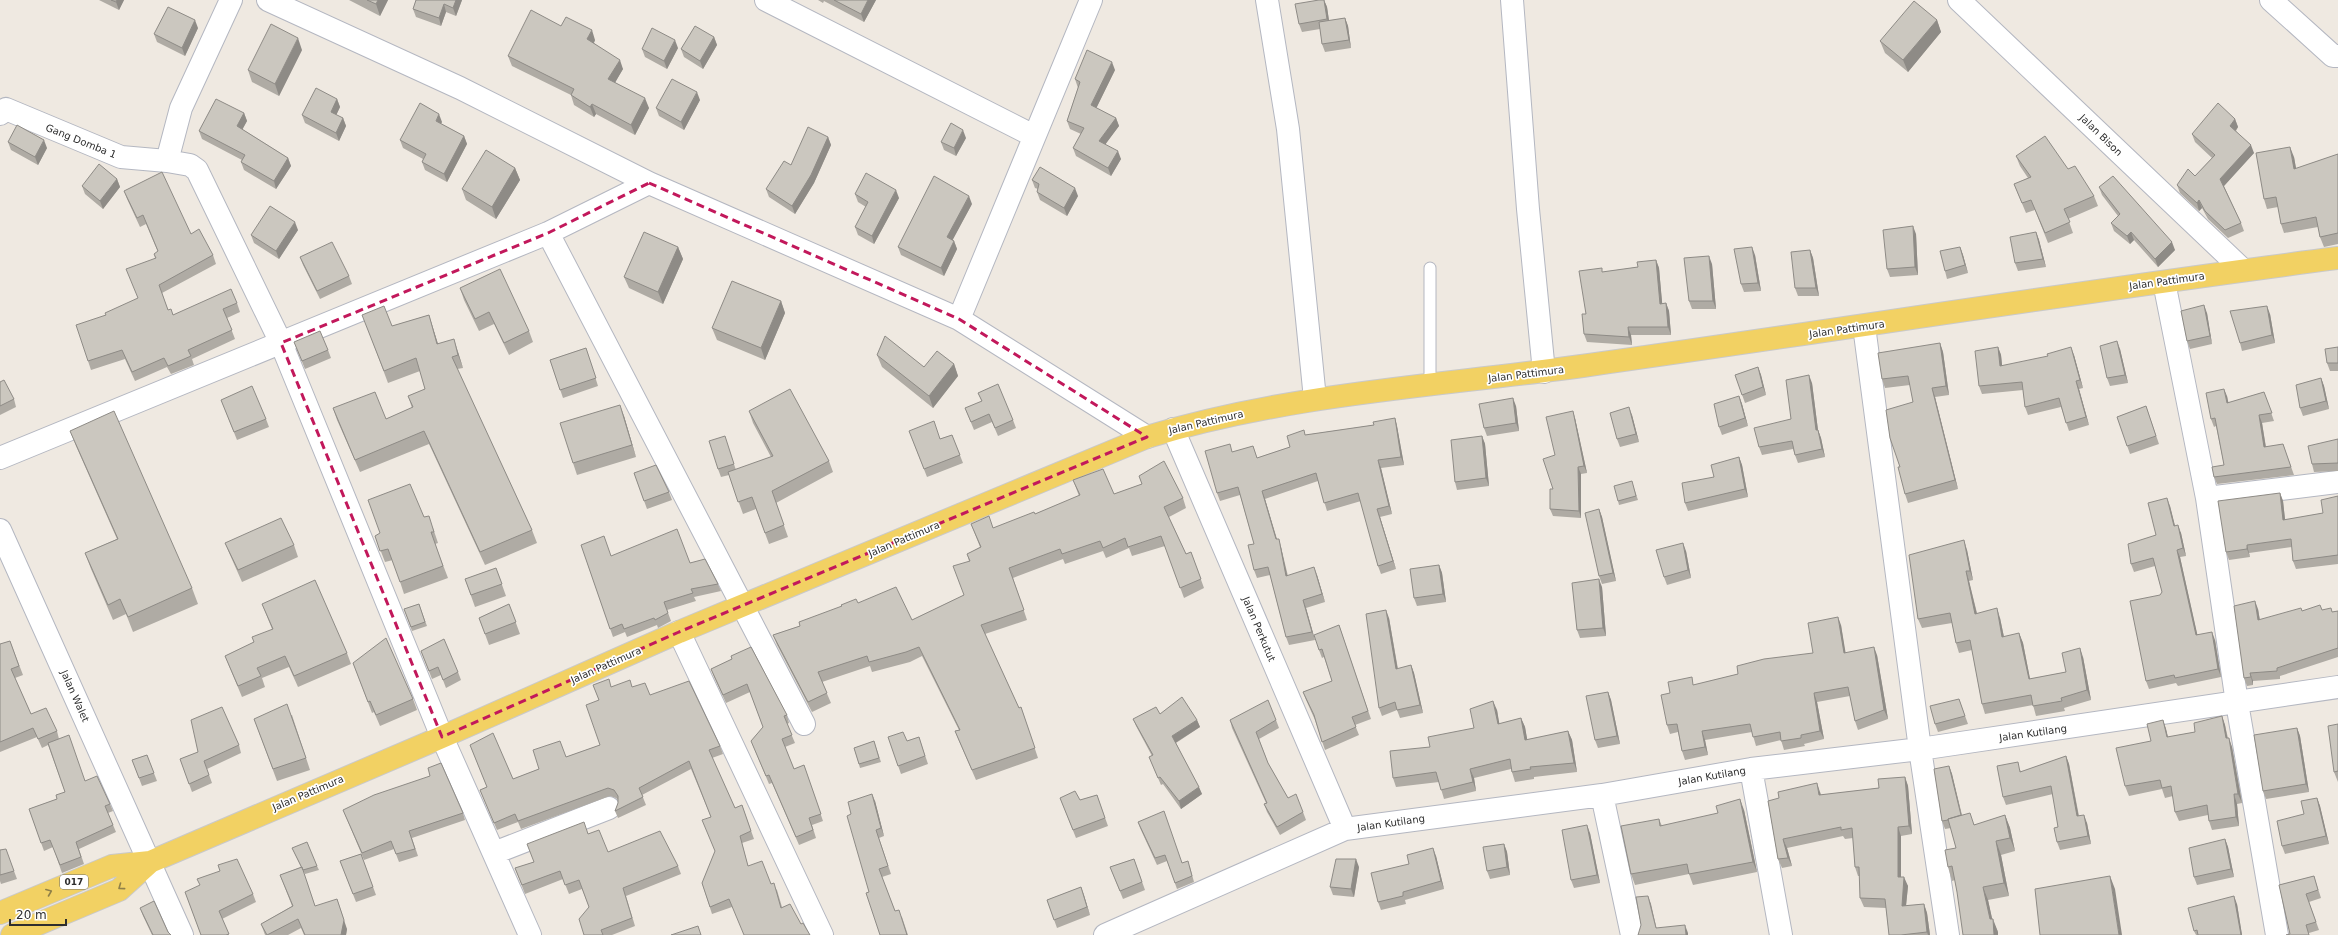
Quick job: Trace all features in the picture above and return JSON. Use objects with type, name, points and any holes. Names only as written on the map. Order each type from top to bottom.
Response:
[{"type":"main road","name":"Jalan Pattimura","points":[[0,913],[112,866],[150,862],[442,737],[679,632],[1147,437],[1173,429],[1214,418],[1315,399],[1544,372],[2243,270],[2338,258]]},
{"type":"main road","name":"Jalan Pattimura","points":[[12,935],[119,890],[150,862]]},
{"type":"street","points":[[231,0],[181,108],[167,160],[190,165],[197,170],[281,343],[442,737],[530,935]]},
{"type":"street","points":[[268,0],[460,88],[649,182],[959,319],[1147,437]]},
{"type":"street","points":[[766,0],[1034,136]]},
{"type":"street","points":[[959,319],[1090,0]]},
{"type":"street","points":[[1267,0],[1288,129],[1315,399]]},
{"type":"street","points":[[1512,0],[1528,209],[1544,372]]},
{"type":"street","name":"Jalan Bison","points":[[1959,0],[2243,270]]},
{"type":"street","points":[[2271,0],[2333,56],[2338,56]]},
{"type":"street","name":"Gang Domba 1","points":[[0,114],[6,109],[121,157],[167,160]]},
{"type":"street","points":[[0,458],[548,233],[649,182]]},
{"type":"street","points":[[548,233],[804,724]]},
{"type":"street","points":[[2164,282],[2207,498],[2237,703],[2277,935]]},
{"type":"street","points":[[1864,326],[1920,749],[1948,935]]},
{"type":"street","name":"Jalan Perkutut","points":[[1173,429],[1345,829]]},
{"type":"street","points":[[2207,498],[2338,482]]},
{"type":"street","name":"Jalan Walet","points":[[0,530],[182,935]]},
{"type":"street","points":[[679,632],[822,935]]},
{"type":"street","name":"Jalan Kutilang","points":[[1105,935],[1345,829],[1602,795],[1751,769],[1920,749],[2338,687]]},
{"type":"street","points":[[1751,769],[1781,935]]},
{"type":"street","points":[[1602,795],[1632,935]]},
{"type":"street","points":[[494,853],[609,808]]},
{"type":"lane","points":[[1430,268],[1430,385]]},
{"type":"highlighted area","points":[[649,183],[959,319],[1147,437],[679,632],[442,737],[281,343],[548,233]]},
{"type":"building","points":[[367,0],[378,0],[376,4]]},
{"type":"building","points":[[416,0],[456,0],[453,8],[444,4],[439,18],[413,9]]},
{"type":"building","points":[[834,0],[868,0],[861,14]]},
{"type":"building","points":[[1324,0],[1327,19],[1299,24],[1295,4]]},
{"type":"building","points":[[1914,1],[1937,20],[1903,60],[1880,41]]},
{"type":"building","points":[[168,7],[195,20],[182,48],[154,34]]},
{"type":"building","points":[[531,10],[561,26],[566,17],[592,30],[587,39],[620,60],[608,79],[645,98],[631,125],[592,104],[590,107],[571,95],[574,89],[508,56]]},
{"type":"building","points":[[1345,18],[1349,40],[1322,44],[1319,22]]},
{"type":"building","points":[[271,24],[298,38],[275,84],[248,70]]},
{"type":"building","points":[[695,26],[714,37],[700,61],[681,49]]},
{"type":"building","points":[[652,28],[675,40],[664,61],[642,49]]},
{"type":"building","points":[[1087,50],[1112,62],[1091,105],[1116,118],[1099,141],[1118,151],[1108,168],[1073,148],[1084,128],[1067,121],[1080,82],[1075,79]]},
{"type":"building","points":[[672,79],[697,92],[681,122],[656,108]]},
{"type":"building","points":[[316,88],[337,99],[331,112],[343,118],[336,133],[302,115]]},
{"type":"building","points":[[216,99],[244,113],[237,126],[288,158],[274,181],[241,162],[245,155],[199,131]]},
{"type":"building","points":[[420,103],[439,114],[436,121],[464,136],[444,174],[422,162],[426,154],[400,140]]},
{"type":"building","points":[[2218,103],[2235,119],[2230,126],[2251,145],[2220,179],[2241,223],[2225,230],[2205,211],[2199,200],[2197,203],[2177,185],[2188,169],[2195,176],[2215,155],[2192,134]]},
{"type":"building","points":[[951,123],[963,130],[954,148],[941,142]]},
{"type":"building","points":[[17,125],[44,140],[35,157],[8,142]]},
{"type":"building","points":[[808,127],[828,137],[811,175],[792,206],[766,189],[784,161],[791,165]]},
{"type":"building","points":[[2045,136],[2068,169],[2075,166],[2094,196],[2064,209],[2070,222],[2045,233],[2031,200],[2022,203],[2014,184],[2031,177],[2016,156]]},
{"type":"building","points":[[2290,147],[2294,169],[2338,154],[2338,233],[2320,237],[2316,217],[2281,224],[2276,197],[2264,199],[2256,153]]},
{"type":"building","points":[[486,150],[515,168],[492,207],[462,189]]},
{"type":"building","points":[[99,164],[117,179],[100,201],[82,186]]},
{"type":"building","points":[[1040,167],[1075,188],[1064,208],[1037,192],[1039,184],[1032,180]]},
{"type":"building","points":[[162,172],[191,234],[199,229],[213,255],[159,285],[168,310],[171,309],[173,315],[231,289],[237,303],[223,309],[232,330],[188,350],[191,356],[168,366],[164,358],[132,372],[122,350],[88,361],[76,325],[106,315],[105,313],[138,298],[126,269],[156,258],[154,254],[158,251],[143,215],[137,218],[124,191]]},
{"type":"building","points":[[866,173],[896,190],[872,236],[855,227],[868,202],[855,194]]},
{"type":"building","points":[[934,176],[969,196],[947,237],[954,241],[941,268],[898,247]]},
{"type":"building","points":[[2113,176],[2172,242],[2155,259],[2131,232],[2127,236],[2111,223],[2120,214],[2099,187]]},
{"type":"building","points":[[270,206],[295,222],[276,251],[251,235]]},
{"type":"building","points":[[1913,226],[1915,267],[1887,269],[1883,230]]},
{"type":"building","points":[[644,232],[678,247],[658,292],[624,277]]},
{"type":"building","points":[[2036,232],[2043,259],[2015,263],[2010,237]]},
{"type":"building","points":[[332,242],[349,276],[317,291],[300,257]]},
{"type":"building","points":[[1752,247],[1758,283],[1741,284],[1734,249]]},
{"type":"building","points":[[1960,247],[1965,265],[1945,271],[1940,251]]},
{"type":"building","points":[[1810,250],[1816,288],[1795,288],[1791,252]]},
{"type":"building","points":[[1709,256],[1713,301],[1689,301],[1684,258]]},
{"type":"building","points":[[1656,260],[1660,304],[1666,303],[1668,327],[1628,327],[1629,337],[1584,334],[1582,314],[1586,314],[1579,271],[1602,268],[1602,272],[1638,267],[1637,262]]},
{"type":"building","points":[[500,269],[529,331],[504,343],[489,312],[475,319],[460,288]]},
{"type":"building","points":[[732,281],[781,301],[761,348],[712,328]]},
{"type":"building","points":[[2204,305],[2210,336],[2187,341],[2181,311]]},
{"type":"building","points":[[384,306],[392,326],[429,315],[437,344],[454,339],[458,355],[452,357],[532,530],[480,552],[424,431],[355,460],[333,408],[375,392],[386,419],[413,407],[408,396],[425,389],[416,358],[384,371],[362,315]]},
{"type":"building","points":[[2267,306],[2272,335],[2240,343],[2230,311]]},
{"type":"building","points":[[320,331],[328,350],[302,361],[294,342]]},
{"type":"building","points":[[885,336],[924,367],[937,351],[954,364],[929,396],[877,355]]},
{"type":"building","points":[[2117,341],[2125,375],[2107,378],[2100,346]]},
{"type":"building","points":[[1940,343],[1946,386],[1932,388],[1955,480],[1905,494],[1898,467],[1900,467],[1890,438],[1886,410],[1913,402],[1908,376],[1882,379],[1878,353]]},
{"type":"building","points":[[1998,347],[2000,366],[2048,356],[2047,354],[2071,347],[2080,380],[2076,381],[2086,417],[2066,423],[2059,398],[2025,407],[2022,382],[1979,386],[1975,351]]},
{"type":"building","points":[[2338,347],[2338,363],[2327,363],[2325,349]]},
{"type":"building","points":[[586,348],[596,378],[560,390],[550,360]]},
{"type":"building","points":[[1758,367],[1763,387],[1742,395],[1735,375]]},
{"type":"building","points":[[1809,375],[1816,430],[1818,430],[1822,449],[1795,455],[1792,441],[1759,447],[1754,428],[1791,419],[1786,380]]},
{"type":"building","points":[[2321,378],[2326,401],[2300,408],[2296,385]]},
{"type":"building","points":[[4,380],[14,399],[0,406],[0,382]]},
{"type":"building","points":[[998,384],[1013,420],[995,428],[989,414],[971,422],[965,408],[982,401],[978,393]]},
{"type":"building","points":[[252,386],[266,419],[234,432],[221,400]]},
{"type":"building","points":[[790,389],[829,461],[772,491],[784,525],[765,533],[752,497],[738,502],[728,472],[773,456],[749,411]]},
{"type":"building","points":[[2224,389],[2227,403],[2264,392],[2272,413],[2259,415],[2264,447],[2283,444],[2291,467],[2214,477],[2212,467],[2224,465],[2215,418],[2211,419],[2206,393]]},
{"type":"building","points":[[1739,396],[1745,418],[1719,427],[1714,404]]},
{"type":"building","points":[[1513,398],[1516,423],[1484,428],[1479,404]]},
{"type":"building","points":[[620,405],[632,445],[573,463],[560,423]]},
{"type":"building","points":[[2146,406],[2156,436],[2127,446],[2117,417]]},
{"type":"building","points":[[1629,407],[1636,434],[1617,439],[1610,413]]},
{"type":"building","points":[[114,411],[192,588],[128,617],[120,599],[108,605],[85,553],[118,539],[70,431]]},
{"type":"building","points":[[1573,411],[1584,466],[1578,467],[1579,511],[1550,509],[1550,489],[1553,489],[1543,459],[1555,455],[1546,417]]},
{"type":"building","points":[[1395,418],[1401,457],[1378,460],[1389,506],[1377,509],[1393,561],[1378,566],[1358,493],[1324,503],[1316,473],[1262,491],[1276,539],[1279,539],[1286,576],[1314,567],[1322,594],[1303,600],[1312,632],[1286,637],[1268,567],[1254,570],[1248,545],[1254,544],[1238,487],[1217,493],[1205,451],[1230,444],[1232,452],[1253,446],[1257,458],[1290,447],[1287,436],[1304,430],[1305,435],[1374,425],[1373,422]]},
{"type":"building","points":[[934,421],[940,439],[952,435],[960,455],[924,469],[909,431]]},
{"type":"building","points":[[725,436],[734,464],[718,469],[709,441]]},
{"type":"building","points":[[1482,436],[1486,478],[1455,482],[1451,440]]},
{"type":"building","points":[[2338,439],[2338,463],[2312,464],[2308,446]]},
{"type":"building","points":[[1739,457],[1745,489],[1685,503],[1682,483],[1714,477],[1711,465]]},
{"type":"building","points":[[1164,461],[1183,498],[1164,507],[1186,554],[1191,552],[1201,579],[1180,588],[1161,536],[1128,547],[1125,538],[1103,548],[1100,541],[1062,554],[1060,549],[1009,568],[1024,610],[981,625],[1019,708],[1021,707],[1035,748],[972,770],[955,731],[960,730],[919,647],[869,662],[867,656],[818,672],[827,693],[808,702],[773,635],[800,626],[799,622],[842,606],[841,605],[856,599],[858,603],[896,587],[912,620],[964,595],[953,566],[970,561],[967,554],[981,547],[971,524],[989,516],[993,528],[1034,512],[1035,514],[1080,495],[1073,480],[1103,469],[1114,494],[1142,484],[1139,476]]},
{"type":"building","points":[[656,465],[669,492],[644,501],[634,473]]},
{"type":"building","points":[[1632,481],[1636,496],[1618,501],[1614,486]]},
{"type":"building","points":[[410,484],[424,517],[429,516],[434,532],[431,532],[443,566],[400,582],[388,549],[380,551],[375,536],[380,533],[368,500]]},
{"type":"building","points":[[2280,493],[2283,520],[2323,513],[2321,500],[2338,496],[2338,555],[2293,561],[2291,539],[2247,545],[2247,549],[2226,552],[2218,501]]},
{"type":"building","points":[[2167,498],[2174,526],[2178,525],[2183,548],[2177,550],[2196,635],[2212,632],[2218,669],[2175,678],[2174,675],[2146,681],[2130,601],[2160,595],[2162,592],[2153,558],[2131,564],[2128,544],[2156,535],[2148,503]]},
{"type":"building","points":[[1599,509],[1613,573],[1599,576],[1585,513]]},
{"type":"building","points":[[281,518],[294,545],[238,570],[225,543]]},
{"type":"building","points":[[677,529],[690,563],[705,559],[718,584],[691,589],[693,593],[664,602],[668,613],[655,620],[654,618],[624,629],[622,624],[610,629],[581,545],[604,536],[611,556]]},
{"type":"building","points":[[1964,540],[1970,571],[1966,571],[1975,614],[1997,608],[2002,637],[2019,633],[2029,679],[2066,672],[2062,653],[2080,648],[2087,690],[2061,698],[2062,701],[2033,706],[2031,695],[1982,704],[1970,640],[1956,643],[1950,613],[1918,619],[1909,555]]},
{"type":"building","points":[[1683,543],[1688,570],[1664,577],[1656,550]]},
{"type":"building","points":[[1439,565],[1443,594],[1414,598],[1410,569]]},
{"type":"building","points":[[496,568],[502,584],[471,595],[465,579]]},
{"type":"building","points":[[1599,579],[1603,628],[1577,630],[1572,583]]},
{"type":"building","points":[[315,580],[347,653],[294,676],[285,656],[257,668],[261,676],[238,686],[225,656],[254,642],[252,637],[273,629],[262,604]]},
{"type":"building","points":[[2255,601],[2258,620],[2301,608],[2302,611],[2320,605],[2322,610],[2331,608],[2332,612],[2338,611],[2338,648],[2277,668],[2277,671],[2250,673],[2251,677],[2244,678],[2234,606]]},
{"type":"building","points":[[419,604],[425,622],[411,627],[404,609]]},
{"type":"building","points":[[509,604],[516,622],[485,634],[479,618]]},
{"type":"building","points":[[1386,610],[1396,669],[1411,665],[1420,705],[1397,710],[1395,702],[1379,708],[1366,614]]},
{"type":"building","points":[[1838,617],[1844,653],[1874,647],[1884,710],[1855,721],[1848,687],[1814,693],[1820,731],[1801,735],[1801,738],[1781,741],[1780,732],[1753,737],[1750,724],[1702,731],[1705,747],[1682,751],[1677,724],[1667,725],[1661,695],[1670,693],[1668,682],[1692,677],[1693,685],[1738,674],[1737,666],[1764,659],[1813,653],[1808,623]]},
{"type":"building","points":[[1339,625],[1368,711],[1352,717],[1356,727],[1322,742],[1314,715],[1303,692],[1332,681],[1322,649],[1319,650],[1314,635]]},
{"type":"building","points":[[386,638],[413,699],[376,715],[370,701],[368,702],[353,663]]},
{"type":"building","points":[[444,639],[458,672],[443,680],[438,667],[429,671],[421,651]]},
{"type":"building","points":[[10,641],[19,666],[11,669],[31,714],[46,708],[57,731],[38,739],[33,728],[0,742],[0,644]]},
{"type":"building","points":[[751,647],[787,715],[784,716],[792,735],[782,739],[794,769],[804,765],[821,814],[809,818],[813,830],[796,837],[769,775],[766,776],[751,741],[763,727],[747,684],[723,695],[711,669],[732,659],[731,656]]},
{"type":"building","points":[[609,679],[611,687],[630,680],[632,687],[645,683],[650,695],[689,681],[720,746],[709,750],[735,808],[742,805],[751,831],[740,836],[748,866],[762,861],[771,884],[774,883],[781,908],[790,904],[801,924],[803,923],[810,935],[744,935],[729,899],[710,907],[702,883],[715,851],[702,820],[711,817],[689,761],[639,788],[643,797],[615,811],[618,803],[618,796],[614,790],[608,788],[518,821],[515,814],[494,823],[480,790],[487,787],[470,745],[493,733],[513,779],[539,769],[533,750],[560,741],[566,757],[600,745],[586,705],[599,700],[593,685]]},
{"type":"building","points":[[1608,692],[1617,736],[1595,740],[1586,696]]},
{"type":"building","points":[[1182,697],[1197,720],[1172,736],[1199,787],[1179,801],[1160,777],[1158,778],[1149,757],[1153,755],[1133,719],[1156,707],[1160,714]]},
{"type":"building","points":[[1959,699],[1965,716],[1935,724],[1930,706]]},
{"type":"building","points":[[1268,700],[1276,720],[1256,732],[1268,763],[1288,798],[1296,794],[1303,812],[1277,827],[1264,804],[1267,803],[1230,720]]},
{"type":"building","points":[[1493,701],[1498,724],[1521,718],[1525,740],[1568,731],[1574,763],[1530,767],[1531,769],[1512,772],[1510,759],[1470,769],[1473,782],[1441,790],[1436,772],[1393,778],[1390,751],[1430,747],[1428,737],[1474,728],[1470,709]]},
{"type":"building","points":[[287,704],[306,758],[273,769],[254,719]]},
{"type":"building","points":[[222,707],[239,745],[204,761],[209,775],[189,784],[180,759],[198,752],[191,720]]},
{"type":"building","points":[[2222,716],[2226,738],[2229,738],[2238,794],[2234,794],[2236,817],[2209,821],[2207,805],[2175,812],[2171,786],[2162,788],[2160,780],[2125,786],[2116,748],[2151,741],[2147,724],[2163,720],[2167,737],[2195,732],[2194,723]]},
{"type":"building","points":[[2338,724],[2338,771],[2334,772],[2328,726]]},
{"type":"building","points":[[2297,728],[2306,784],[2263,791],[2254,735]]},
{"type":"building","points":[[903,732],[907,741],[919,737],[925,756],[898,766],[888,737]]},
{"type":"building","points":[[69,735],[85,781],[97,776],[110,804],[105,806],[113,825],[76,842],[81,857],[60,865],[50,840],[41,843],[29,809],[57,799],[56,795],[65,792],[48,743]]},
{"type":"building","points":[[874,741],[879,758],[859,764],[854,748]]},
{"type":"building","points":[[147,755],[154,773],[139,778],[132,760]]},
{"type":"building","points":[[2066,756],[2077,816],[2084,815],[2088,836],[2057,842],[2054,828],[2058,827],[2051,786],[2003,797],[1997,766],[2018,762],[2020,772]]},
{"type":"building","points":[[441,763],[463,813],[409,831],[415,849],[396,854],[391,841],[362,853],[343,810],[374,795],[430,776],[428,768]]},
{"type":"building","points":[[1949,766],[1961,815],[1942,821],[1934,769]]},
{"type":"building","points":[[1905,777],[1909,826],[1898,827],[1898,877],[1904,877],[1902,906],[1924,904],[1927,932],[1889,935],[1885,899],[1860,898],[1859,867],[1855,867],[1852,828],[1841,830],[1841,827],[1783,839],[1788,858],[1778,859],[1768,801],[1779,798],[1778,792],[1817,783],[1819,795],[1879,788],[1878,779]]},
{"type":"building","points":[[1075,791],[1080,800],[1097,795],[1105,818],[1073,830],[1060,798]]},
{"type":"building","points":[[872,794],[881,828],[876,830],[888,866],[879,869],[895,911],[899,910],[907,935],[880,935],[866,893],[869,892],[847,816],[851,814],[848,802]]},
{"type":"building","points":[[2317,798],[2326,836],[2282,846],[2277,821],[2304,814],[2301,801]]},
{"type":"building","points":[[1740,799],[1753,862],[1689,874],[1687,864],[1631,874],[1621,826],[1659,819],[1660,826],[1718,813],[1716,806]]},
{"type":"building","points":[[1164,811],[1182,863],[1188,861],[1192,876],[1175,883],[1165,855],[1155,858],[1138,822]]},
{"type":"building","points":[[1970,813],[1974,825],[2005,815],[2010,838],[1996,841],[2004,883],[1983,887],[1990,919],[1993,919],[1994,935],[1963,935],[1952,866],[1948,867],[1945,850],[1956,848],[1948,819]]},
{"type":"building","points":[[584,822],[588,834],[599,830],[608,852],[660,831],[678,866],[623,888],[632,918],[601,930],[603,935],[584,935],[579,919],[589,907],[579,880],[565,885],[560,871],[522,885],[515,868],[534,862],[527,844]]},
{"type":"building","points":[[1587,825],[1597,875],[1571,880],[1562,830]]},
{"type":"building","points":[[2225,839],[2231,869],[2194,877],[2189,848]]},
{"type":"building","points":[[307,842],[317,866],[303,870],[292,848]]},
{"type":"building","points":[[1504,844],[1507,867],[1487,871],[1483,847]]},
{"type":"building","points":[[1433,848],[1441,881],[1403,892],[1403,896],[1378,902],[1371,873],[1409,864],[1407,855]]},
{"type":"building","points":[[6,849],[14,871],[0,875],[0,850]]},
{"type":"building","points":[[361,854],[373,887],[353,894],[340,861]]},
{"type":"building","points":[[237,859],[253,894],[219,911],[229,934],[201,935],[185,892],[200,885],[197,879],[220,871],[218,865]]},
{"type":"building","points":[[1134,859],[1142,882],[1120,891],[1110,867]]},
{"type":"building","points":[[1336,859],[1356,859],[1351,889],[1330,887]]},
{"type":"building","points":[[302,867],[315,906],[337,899],[344,920],[341,935],[305,935],[298,919],[267,935],[261,924],[293,906],[280,875]]},
{"type":"building","points":[[2110,876],[2119,935],[2040,935],[2035,889]]},
{"type":"building","points":[[2314,876],[2318,890],[2306,894],[2316,922],[2306,925],[2309,935],[2286,935],[2290,934],[2279,885]]},
{"type":"building","points":[[1081,887],[1087,907],[1054,920],[1047,900]]},
{"type":"building","points":[[1648,896],[1656,928],[1685,925],[1686,935],[1638,935],[1641,925],[1636,897]]},
{"type":"building","points":[[2234,896],[2241,935],[2198,935],[2197,930],[2194,931],[2188,908]]},
{"type":"building","points":[[154,901],[168,932],[171,935],[153,935],[140,908]]},
{"type":"building","points":[[698,926],[701,935],[671,935]]}]
